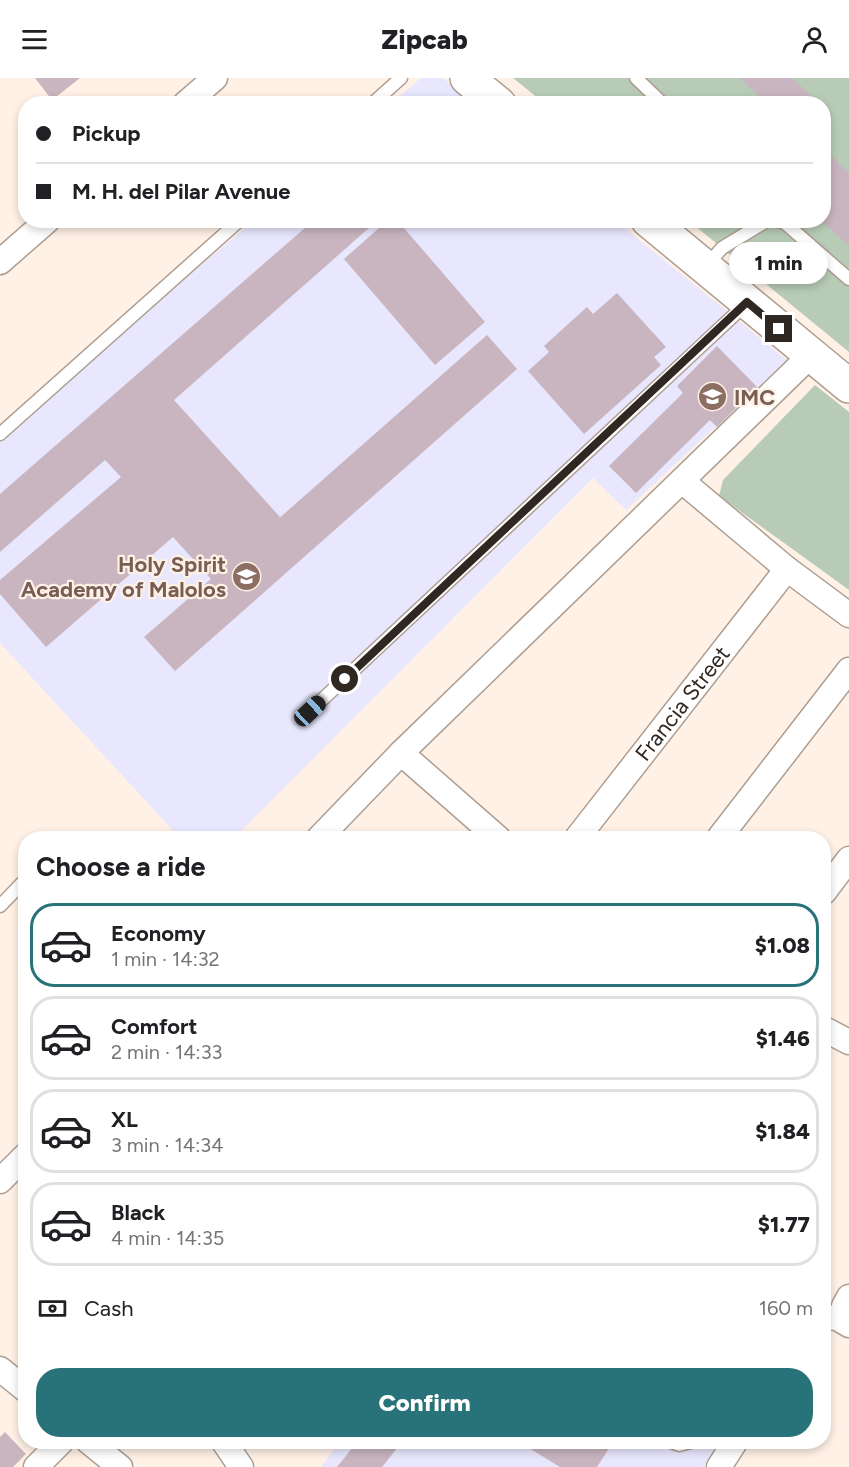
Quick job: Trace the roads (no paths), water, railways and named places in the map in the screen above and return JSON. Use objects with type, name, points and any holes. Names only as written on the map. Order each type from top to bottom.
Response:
[{"type":"street","points":[[194,96],[215,78]]},
{"type":"street","points":[[466,78],[490,96]]},
{"type":"street","points":[[0,262],[39,228]]},
{"type":"street","points":[[658,228],[849,386]]},
{"type":"street","points":[[326,831],[401,753],[811,356]]},
{"type":"street","points":[[682,481],[787,569],[849,615]]},
{"type":"street","name":"Francia Street","points":[[583,831],[787,569]]},
{"type":"street","points":[[724,831],[849,669]]},
{"type":"street","points":[[401,753],[490,831]]},
{"type":"street","points":[[831,883],[849,859]]},
{"type":"street","points":[[831,1032],[848,1039]]},
{"type":"street","points":[[0,1182],[18,1163]]},
{"type":"street","points":[[0,1369],[18,1384]]},
{"type":"street","points":[[36,1467],[54,1449]]},
{"type":"street","points":[[98,1449],[120,1467]]},
{"type":"street","points":[[229,1449],[241,1467]]},
{"type":"street","points":[[718,1467],[730,1449]]},
{"type":"lane","points":[[381,96],[401,78]]},
{"type":"lane","points":[[636,78],[655,96]]},
{"type":"lane","points":[[0,434],[231,228]]},
{"type":"lane","points":[[705,267],[722,248],[755,228]]},
{"type":"lane","points":[[790,228],[849,279]]},
{"type":"lane","points":[[310,711],[747,302]]},
{"type":"lane","points":[[0,906],[18,887]]},
{"type":"place","name":"IMC","points":[[713,397]]},
{"type":"place","name":"Holy Spirit Academy of Malolos","points":[[247,577]]}]
